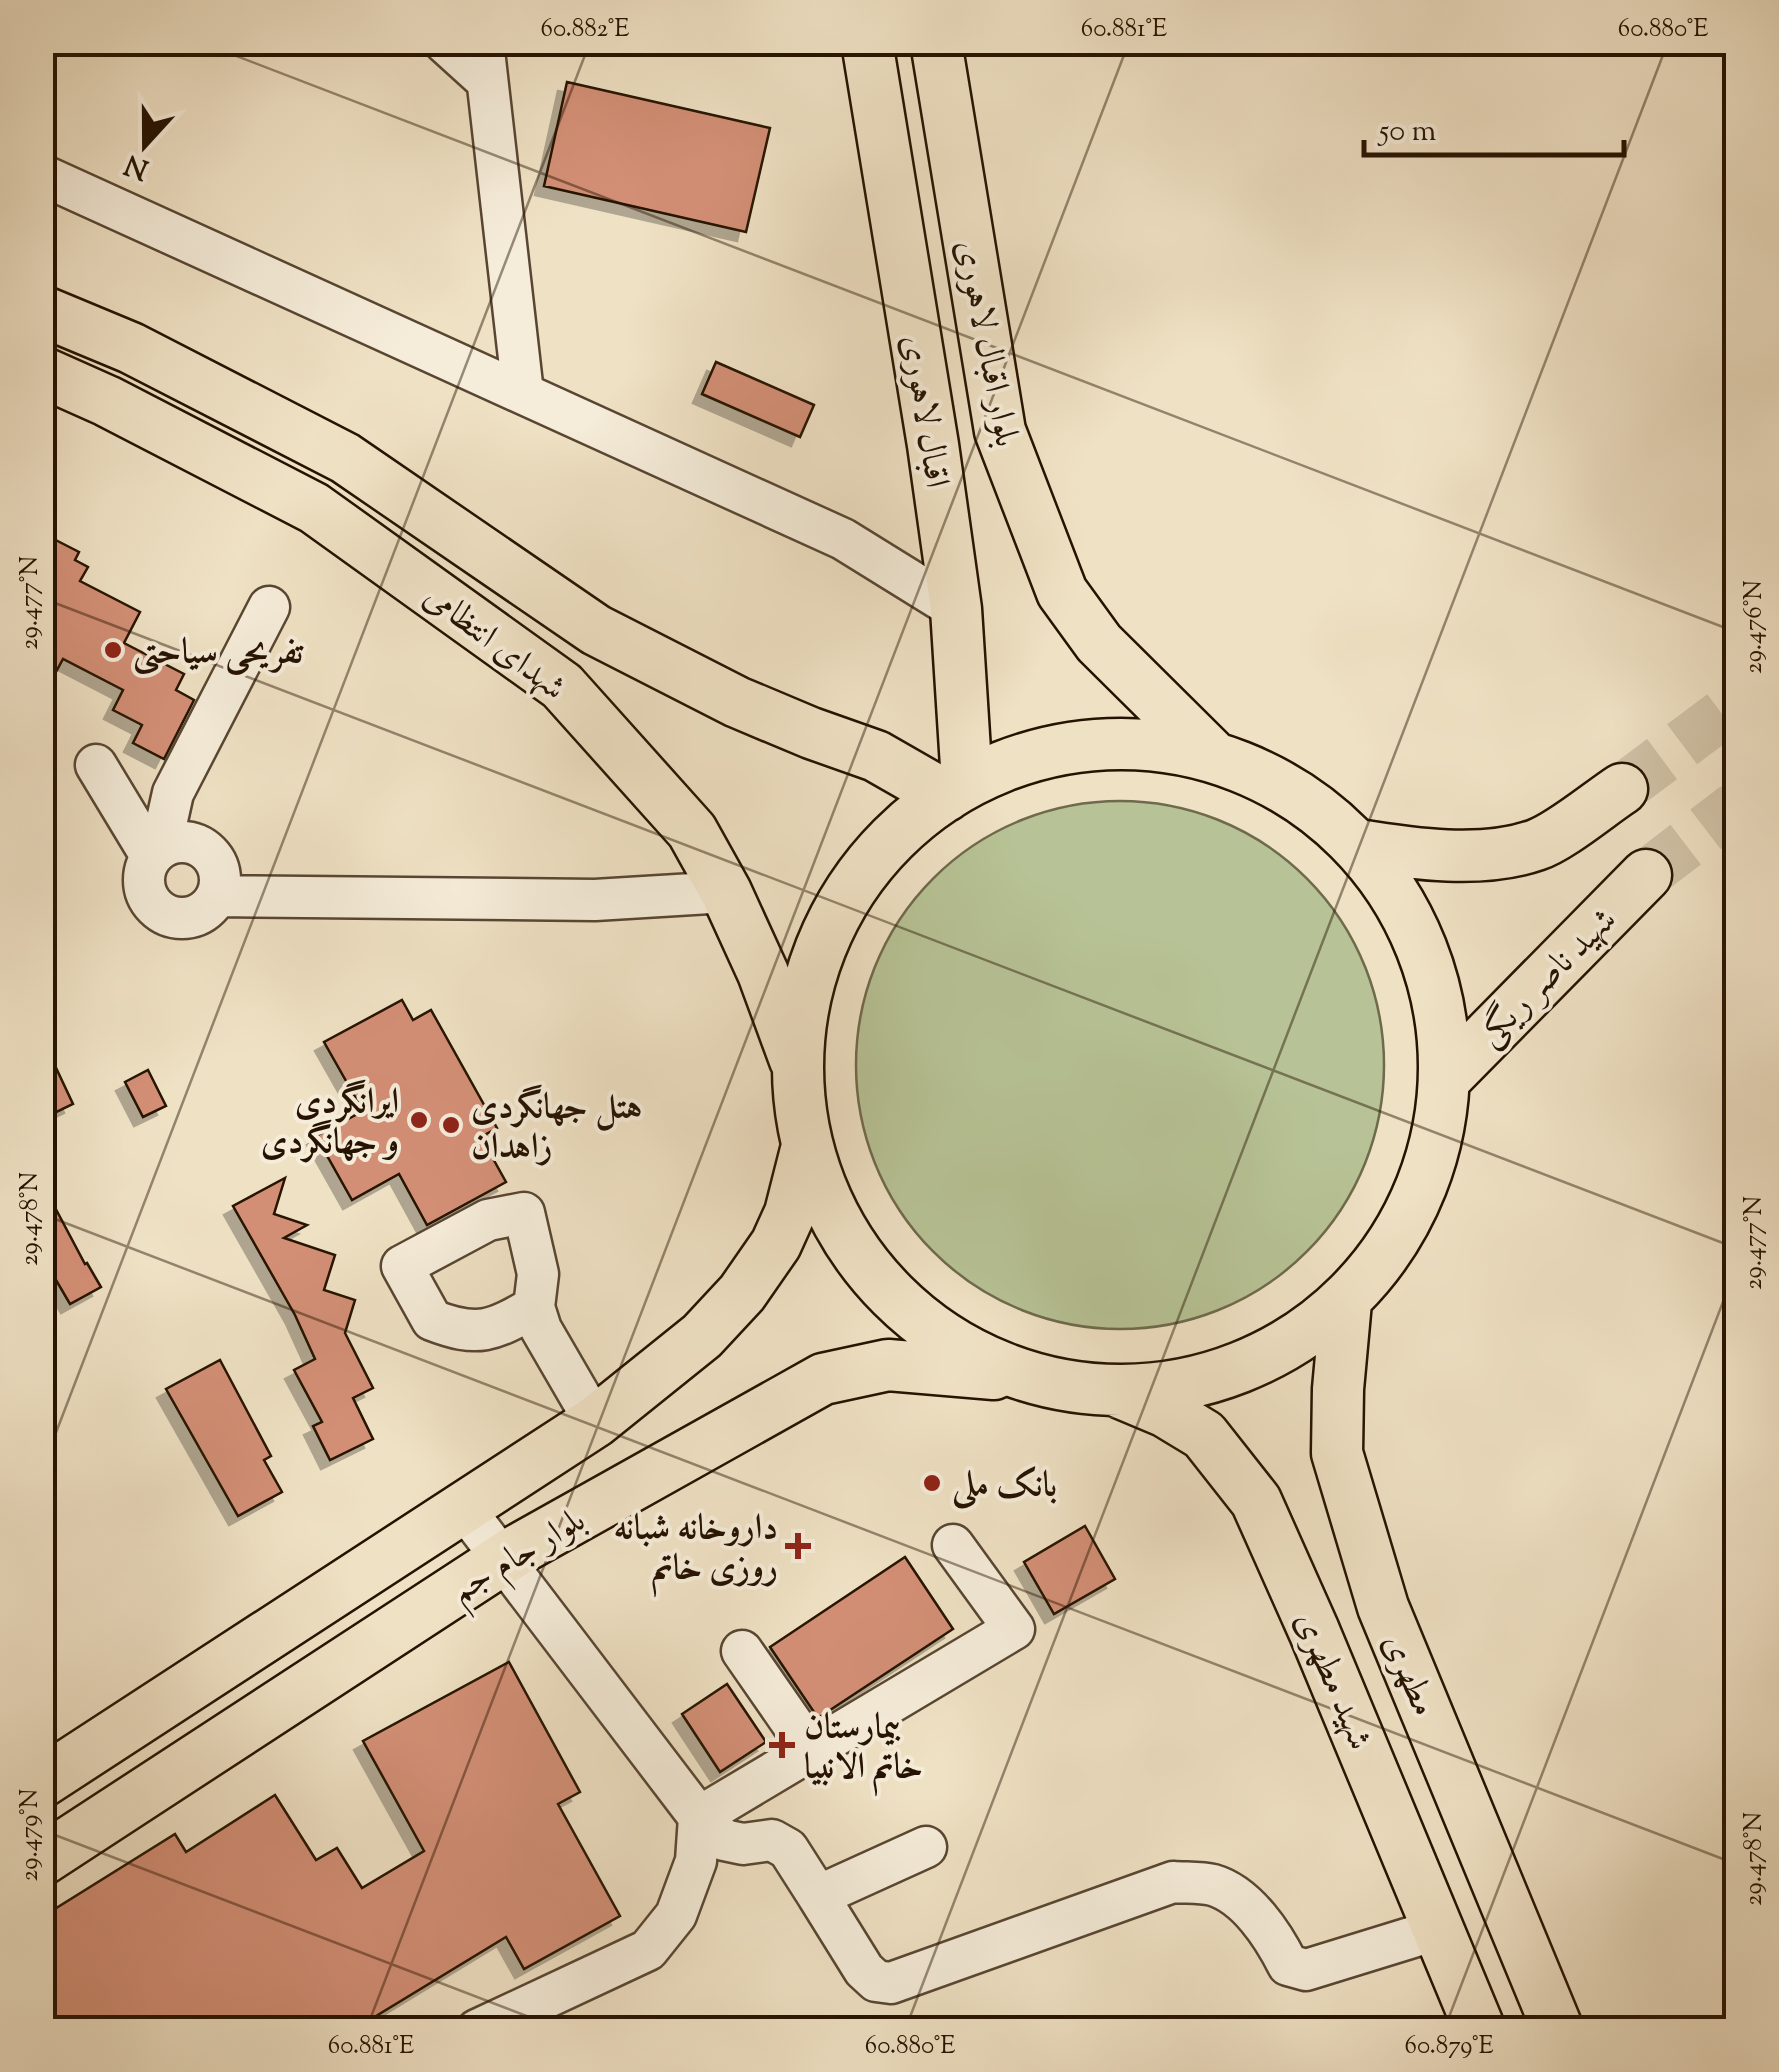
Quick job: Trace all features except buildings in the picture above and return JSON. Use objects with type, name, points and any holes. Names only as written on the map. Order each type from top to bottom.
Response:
[{"type":"main road","name":"اقبال لاهوری","points":[[867,42],[934,445],[956,609],[957,789]]},
{"type":"main road","name":"بلوار اقبال لاهوری","points":[[936,42],[1000,431],[1062,592],[1100,643],[1214,757]]},
{"type":"main road","name":"شهدای انتظامی","points":[[42,311],[130,348],[345,458],[596,630],[737,702],[957,789]]},
{"type":"main road","name":"شهدای انتظامی","points":[[42,372],[107,401],[314,508],[562,686],[692,831],[726,892],[763,973],[796,1062]]},
{"type":"main road","points":[[1130,744],[1214,757],[1292,792],[1358,845],[1407,914],[1438,993],[1446,1077],[1433,1160],[1399,1237],[1346,1302],[1278,1351],[1200,1382],[1116,1391],[1033,1378],[956,1345],[889,1293],[838,1225],[807,1146],[796,1062],[808,978],[842,900],[896,834],[957,789],[1044,752],[1130,744]]},
{"type":"main road","points":[[1358,845],[1408,853],[1472,856],[1538,845],[1622,790]]},
{"type":"main road","name":"شهید ناصر ریگی","points":[[1446,1077],[1646,875]]},
{"type":"main road","name":"بلوار جام جم","points":[[42,1782],[594,1422],[702,1336],[742,1293],[776,1244],[790,1213],[807,1146]]},
{"type":"main road","name":"مطهری","points":[[1346,1302],[1337,1453],[1383,1607],[1558,2030]]},
{"type":"main road","name":"بلوار جام جم","points":[[42,1860],[500,1560],[823,1379],[888,1365],[1033,1378]]},
{"type":"main road","name":"شهید مطهری","points":[[1116,1391],[1166,1412],[1204,1436],[1256,1501],[1314,1630],[1480,2030]]},
{"type":"lane","points":[[444,42],[485,62],[523,393]]},
{"type":"lane","points":[[42,175],[843,539],[956,609]]},
{"type":"lane","points":[[156,852],[185,842],[207,852],[220,872],[217,896],[200,914],[188,918],[162,914],[146,894],[143,880],[174,794],[269,607]]},
{"type":"lane","points":[[96,765],[156,852]]},
{"type":"lane","points":[[217,896],[594,900],[726,892]]},
{"type":"lane","points":[[534,1306],[541,1329],[594,1422]]},
{"type":"lane","points":[[463,1507],[700,1817],[724,1840],[744,1844],[772,1840],[788,1849],[864,1970],[876,1981],[891,1983],[1173,1882],[1212,1884],[1236,1896],[1277,1943],[1288,1965],[1306,1970],[1438,1929]]},
{"type":"lane","points":[[700,1817],[1014,1628],[953,1545]]},
{"type":"lane","points":[[742,1651],[812,1752]]},
{"type":"lane","points":[[476,2030],[648,1950],[676,1915],[696,1861],[700,1817]]},
{"type":"lane","points":[[818,1896],[926,1847]]},
{"type":"green space","points":[[1120,801],[1171,806],[1221,821],[1267,846],[1307,878],[1339,918],[1364,964],[1379,1014],[1384,1065],[1379,1116],[1364,1166],[1339,1212],[1307,1252],[1267,1284],[1221,1309],[1171,1324],[1120,1329],[1069,1324],[1019,1309],[973,1284],[933,1252],[901,1212],[876,1166],[861,1116],[856,1065],[861,1014],[876,964],[901,918],[933,878],[973,846],[1019,821],[1069,806]]},
{"type":"tunnel","points":[[1622,789],[1736,704]]},
{"type":"tunnel","points":[[1646,875],[1736,806]]},
{"type":"place","name":"تفریحی سیاحتی","points":[[113,650]]},
{"type":"place","name":"ایرانگردی و جهانگردی","points":[[419,1120]]},
{"type":"place","name":"هتل جهانگردی زاهدان","points":[[451,1125]]},
{"type":"place","name":"بانک ملی","points":[[932,1483]]},
{"type":"place","name":"داروخانه شبانه روزی خاتم","points":[[798,1546]]},
{"type":"place","name":"بیمارستان خاتم الانبیا","points":[[782,1745]]}]
